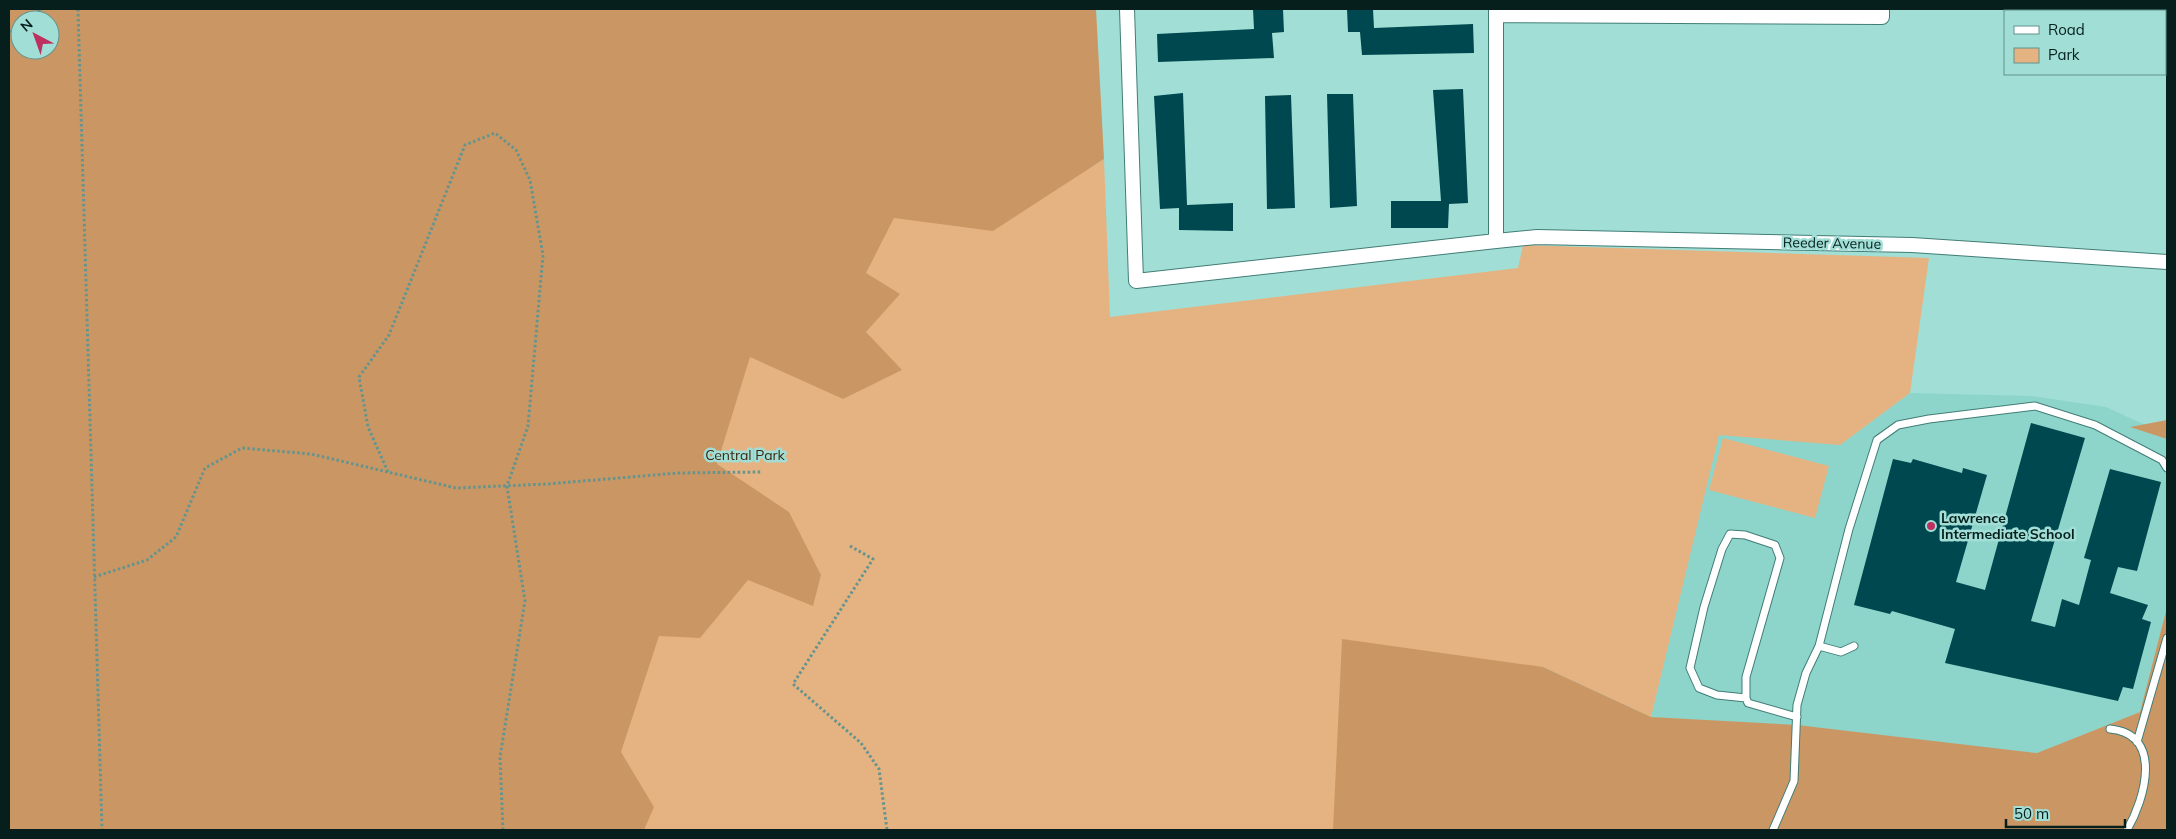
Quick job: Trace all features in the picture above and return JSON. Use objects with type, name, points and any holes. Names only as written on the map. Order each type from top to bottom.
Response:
[{"type":"street","name":"Reeder Avenue","points":[[1127,9],[1136,281],[1537,237],[1912,245],[2167,262]]},
{"type":"street","points":[[1496,241],[1496,12],[1618,12],[1882,17],[1882,9]]},
{"type":"lane","points":[[1773,830],[1794,781],[1797,705],[1806,673],[1819,646],[1849,529],[1877,440],[1898,425],[1929,419],[2035,406],[2095,425],[2162,460],[2167,468]]},
{"type":"lane","points":[[1746,698],[1717,695],[1699,688],[1690,668],[1704,607],[1722,550],[1730,534],[1745,535],[1775,545],[1780,558],[1746,677],[1746,698],[1748,703],[1797,717]]},
{"type":"lane","points":[[2138,742],[2167,638]]},
{"type":"lane","points":[[1819,646],[1841,652],[1854,646]]},
{"type":"lane","points":[[2110,729],[2124,730],[2138,742],[2146,762],[2145,784],[2136,816],[2127,830]]},
{"type":"path","points":[[78,9],[102,830]]},
{"type":"path","points":[[388,472],[368,427],[359,377],[388,335],[465,145],[495,133],[516,150],[530,180],[544,255],[528,426],[507,486],[525,601],[500,757],[503,830]]},
{"type":"path","points":[[94,577],[146,560],[176,537],[205,468],[242,448],[311,454],[456,488],[678,473],[761,472]]},
{"type":"path","points":[[850,546],[873,559],[793,684],[861,743],[879,769],[887,830]]},
{"type":"shaded area","points":[[9,9],[1096,9],[1104,159],[993,231],[894,218],[866,273],[900,294],[866,332],[902,370],[843,399],[750,357],[717,464],[789,512],[821,575],[813,606],[748,580],[700,638],[659,636],[621,752],[654,807],[644,830],[9,830]]},
{"type":"shaded area","name":"Lawrence Intermediate School","points":[[1910,393],[2032,396],[2106,407],[2167,435],[2167,607],[2140,712],[2037,753],[1651,717],[1716,431],[1840,445]]},
{"type":"shaded area","points":[[2167,420],[2167,439],[2130,427]]},
{"type":"shaded area","points":[[2167,607],[2167,830],[1333,830],[1342,639],[1543,667],[1651,717],[1797,725],[2037,753],[2140,712]]},
{"type":"green space","name":"Central Park","points":[[632,91],[1090,168],[1104,159],[1110,317],[1518,268],[1523,245],[1929,258],[1910,393],[1840,445],[1719,435],[1651,717],[1543,667],[1361,830],[144,830]]},
{"type":"green space","points":[[1723,438],[1829,466],[1815,518],[1709,490]]},
{"type":"building","points":[[1253,9],[1283,9],[1284,32],[1272,33],[1274,58],[1158,62],[1157,34],[1254,29]]},
{"type":"building","points":[[1347,9],[1373,9],[1374,28],[1473,24],[1474,53],[1362,55],[1360,32],[1348,32]]},
{"type":"building","points":[[1463,89],[1468,203],[1449,204],[1448,228],[1391,228],[1391,201],[1441,201],[1433,90]]},
{"type":"building","points":[[1183,93],[1187,205],[1233,203],[1233,231],[1179,230],[1179,208],[1160,209],[1154,96]]},
{"type":"building","points":[[1327,94],[1353,94],[1357,206],[1330,208]]},
{"type":"building","points":[[1291,95],[1295,208],[1267,209],[1265,96]]},
{"type":"building","name":"Lawrence Intermediate School","points":[[2031,423],[2085,438],[2031,621],[2055,627],[2062,599],[2079,605],[2091,560],[2084,558],[2110,469],[2161,482],[2137,571],[2118,567],[2110,593],[2148,605],[2142,619],[2151,622],[2133,689],[2123,687],[2118,701],[1945,663],[1955,629],[1892,611],[1890,614],[1854,605],[1893,459],[1911,463],[1913,459],[1962,473],[1963,468],[1987,475],[1956,582],[1985,590]]},
{"type":"place","name":"Lawrence Intermediate School","points":[[1931,526]]}]
